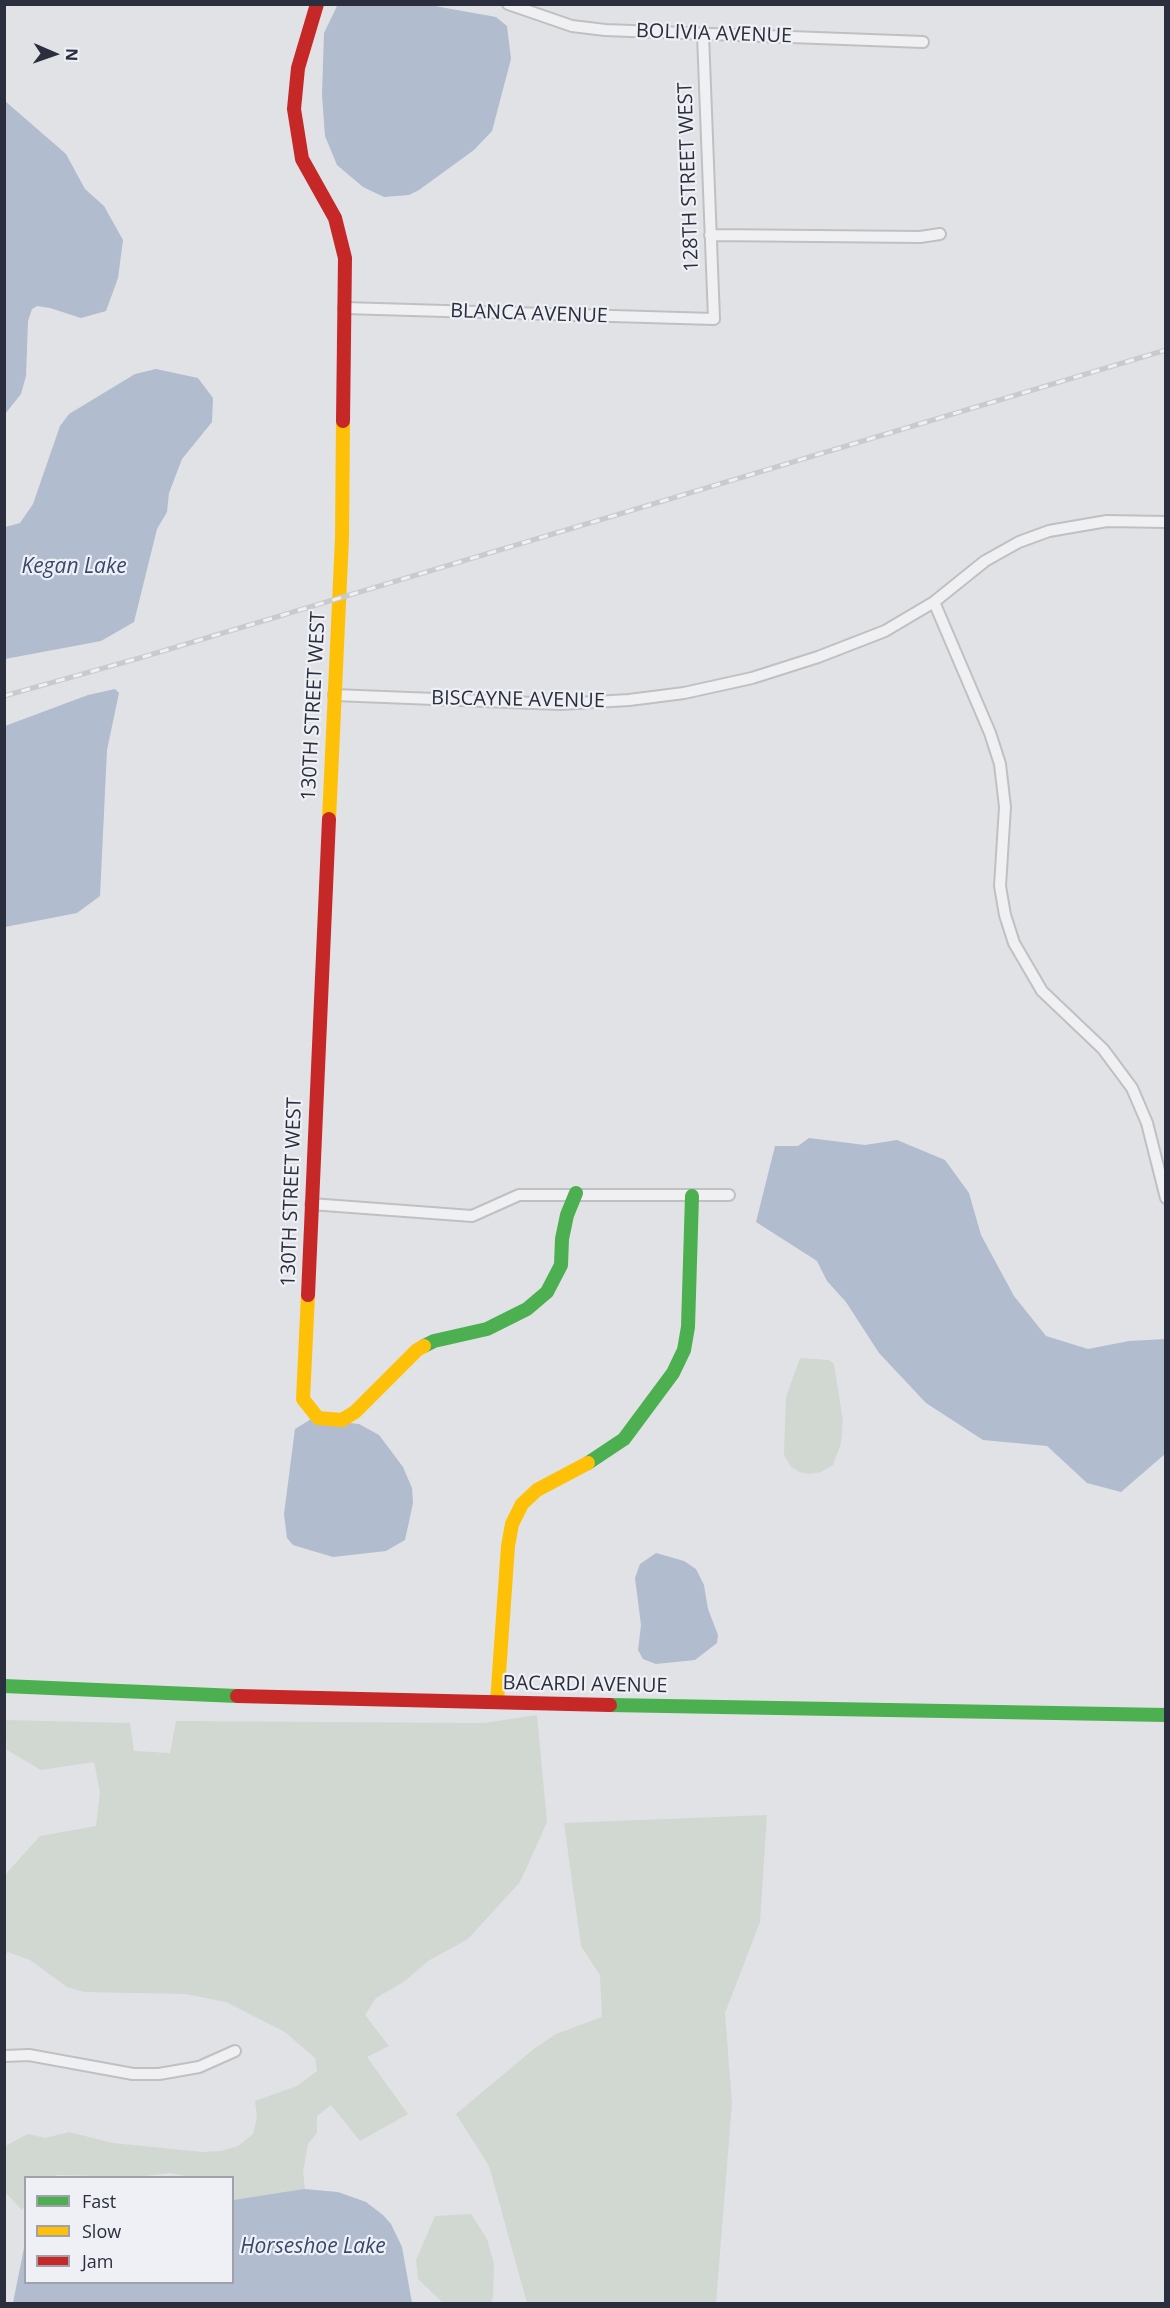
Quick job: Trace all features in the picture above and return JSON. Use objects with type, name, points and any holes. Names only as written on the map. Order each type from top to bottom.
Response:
[{"type":"street","name":"130TH STREET WEST","points":[[317,4],[298,68],[294,109],[302,159],[335,218],[341,234],[345,258],[342,538],[303,1399],[318,1418],[342,1420],[355,1412],[417,1350],[434,1341],[487,1329],[527,1309],[548,1292],[561,1266],[564,1231],[576,1193]]},
{"type":"street","name":"BOLIVIA AVENUE","points":[[508,4],[572,26],[703,34],[923,42]]},
{"type":"street","name":"128TH STREET WEST","points":[[703,34],[714,319]]},
{"type":"street","points":[[710,235],[920,237],[940,234]]},
{"type":"street","name":"BLANCA AVENUE","points":[[344,308],[714,319]]},
{"type":"street","name":"BISCAYNE AVENUE","points":[[334,695],[560,704],[630,700],[684,693],[752,678],[818,657],[885,631],[934,602],[985,561],[1019,542],[1060,527],[1107,520],[1166,522]]},
{"type":"street","points":[[934,602],[990,734],[1000,764],[1005,807],[1000,886],[1005,915],[1014,943],[1042,991],[1103,1049],[1132,1089],[1147,1124],[1166,1198]]},
{"type":"street","points":[[311,1204],[472,1216],[519,1195],[576,1193],[729,1195]]},
{"type":"street","points":[[497,1702],[508,1546],[512,1524],[522,1504],[537,1490],[601,1456],[624,1438],[673,1373],[684,1350],[688,1327],[692,1196]]},
{"type":"street","name":"BACARDI AVENUE","points":[[4,1686],[315,1699],[1166,1715]]},
{"type":"street","points":[[4,2056],[29,2055],[126,2073],[159,2074],[198,2067],[235,2051]]},
{"type":"shaded area","points":[[800,1358],[829,1360],[834,1364],[843,1421],[841,1443],[833,1465],[821,1472],[810,1474],[791,1467],[784,1455],[786,1397]]},
{"type":"shaded area","points":[[537,1715],[547,1822],[520,1882],[468,1939],[428,1961],[405,1981],[376,1998],[365,2015],[389,2046],[367,2057],[408,2114],[360,2141],[331,2105],[317,2116],[317,2133],[308,2144],[303,2172],[305,2189],[234,2200],[234,2176],[184,2176],[171,2173],[145,2176],[24,2176],[24,2207],[22,2210],[5,2192],[5,2146],[28,2134],[45,2138],[69,2132],[113,2143],[202,2152],[221,2151],[238,2146],[253,2134],[257,2118],[255,2101],[297,2086],[317,2071],[315,2058],[285,2032],[226,2002],[186,1994],[84,1992],[67,1987],[30,1960],[8,1952],[5,1954],[4,1876],[40,1836],[96,1826],[100,1792],[94,1762],[41,1770],[7,1750],[5,1720],[130,1723],[134,1751],[170,1753],[176,1721],[484,1723]]},
{"type":"shaded area","points":[[767,1815],[760,1922],[725,2013],[732,2103],[716,2303],[527,2303],[489,2166],[456,2114],[535,2048],[556,2034],[602,2017],[600,1975],[581,1946],[564,1823]]},
{"type":"shaded area","points":[[471,2214],[487,2239],[494,2264],[493,2297],[491,2303],[443,2303],[418,2279],[416,2260],[435,2216]]},
{"type":"water","points":[[338,4],[429,5],[496,17],[507,26],[511,59],[492,131],[474,150],[409,195],[384,197],[363,187],[337,165],[325,136],[322,95],[324,33]]},
{"type":"water","points":[[5,101],[66,154],[85,189],[104,206],[123,240],[118,278],[106,311],[81,318],[50,308],[37,306],[32,309],[28,321],[26,376],[21,394],[5,414]]},
{"type":"water","name":"Kegan Lake","points":[[156,369],[198,378],[213,398],[212,422],[182,459],[169,493],[167,512],[157,529],[134,622],[101,641],[5,659],[5,527],[20,523],[33,504],[60,426],[69,414],[135,374]]},
{"type":"water","points":[[115,689],[119,693],[107,750],[100,896],[77,913],[5,927],[5,726],[88,695]]},
{"type":"water","points":[[809,1138],[865,1145],[897,1140],[945,1160],[969,1193],[981,1235],[1014,1296],[1046,1336],[1088,1349],[1129,1341],[1165,1339],[1165,1454],[1121,1492],[1087,1483],[1047,1446],[983,1440],[926,1403],[879,1353],[846,1302],[827,1281],[817,1261],[756,1222],[775,1146],[798,1146]]},
{"type":"water","points":[[311,1419],[359,1424],[379,1435],[403,1467],[412,1488],[413,1503],[405,1540],[386,1551],[333,1557],[293,1545],[287,1538],[284,1514],[295,1429]]},
{"type":"water","points":[[656,1553],[684,1561],[696,1569],[704,1585],[708,1609],[718,1635],[717,1643],[695,1660],[656,1664],[643,1659],[638,1650],[641,1625],[635,1578],[640,1564]]},
{"type":"water","name":"Horseshoe Lake","points":[[304,2189],[338,2192],[366,2202],[391,2224],[402,2247],[412,2303],[13,2303],[24,2248],[24,2284],[234,2284],[234,2200]]},
{"type":"railway","points":[[4,696],[143,657],[1166,350]]},
{"type":"traffic: fast","points":[[424,1346],[434,1341],[487,1329],[527,1309],[547,1292],[561,1265],[562,1239],[567,1215],[576,1193]]},
{"type":"traffic: fast","points":[[588,1463],[624,1439],[673,1373],[684,1350],[688,1327],[692,1196]]},
{"type":"traffic: fast","points":[[4,1686],[237,1696]]},
{"type":"traffic: fast","points":[[610,1705],[1166,1715]]},
{"type":"traffic: slow","points":[[329,819],[342,538],[343,421]]},
{"type":"traffic: slow","points":[[308,1295],[303,1399],[318,1418],[342,1420],[355,1412],[417,1350],[424,1346]]},
{"type":"traffic: slow","points":[[497,1702],[508,1546],[512,1524],[522,1504],[537,1490],[588,1463]]},
{"type":"traffic: jam","points":[[317,4],[298,68],[294,109],[302,159],[335,218],[345,258],[343,421]]},
{"type":"traffic: jam","points":[[308,1295],[329,819]]},
{"type":"traffic: jam","points":[[237,1696],[610,1705]]}]
